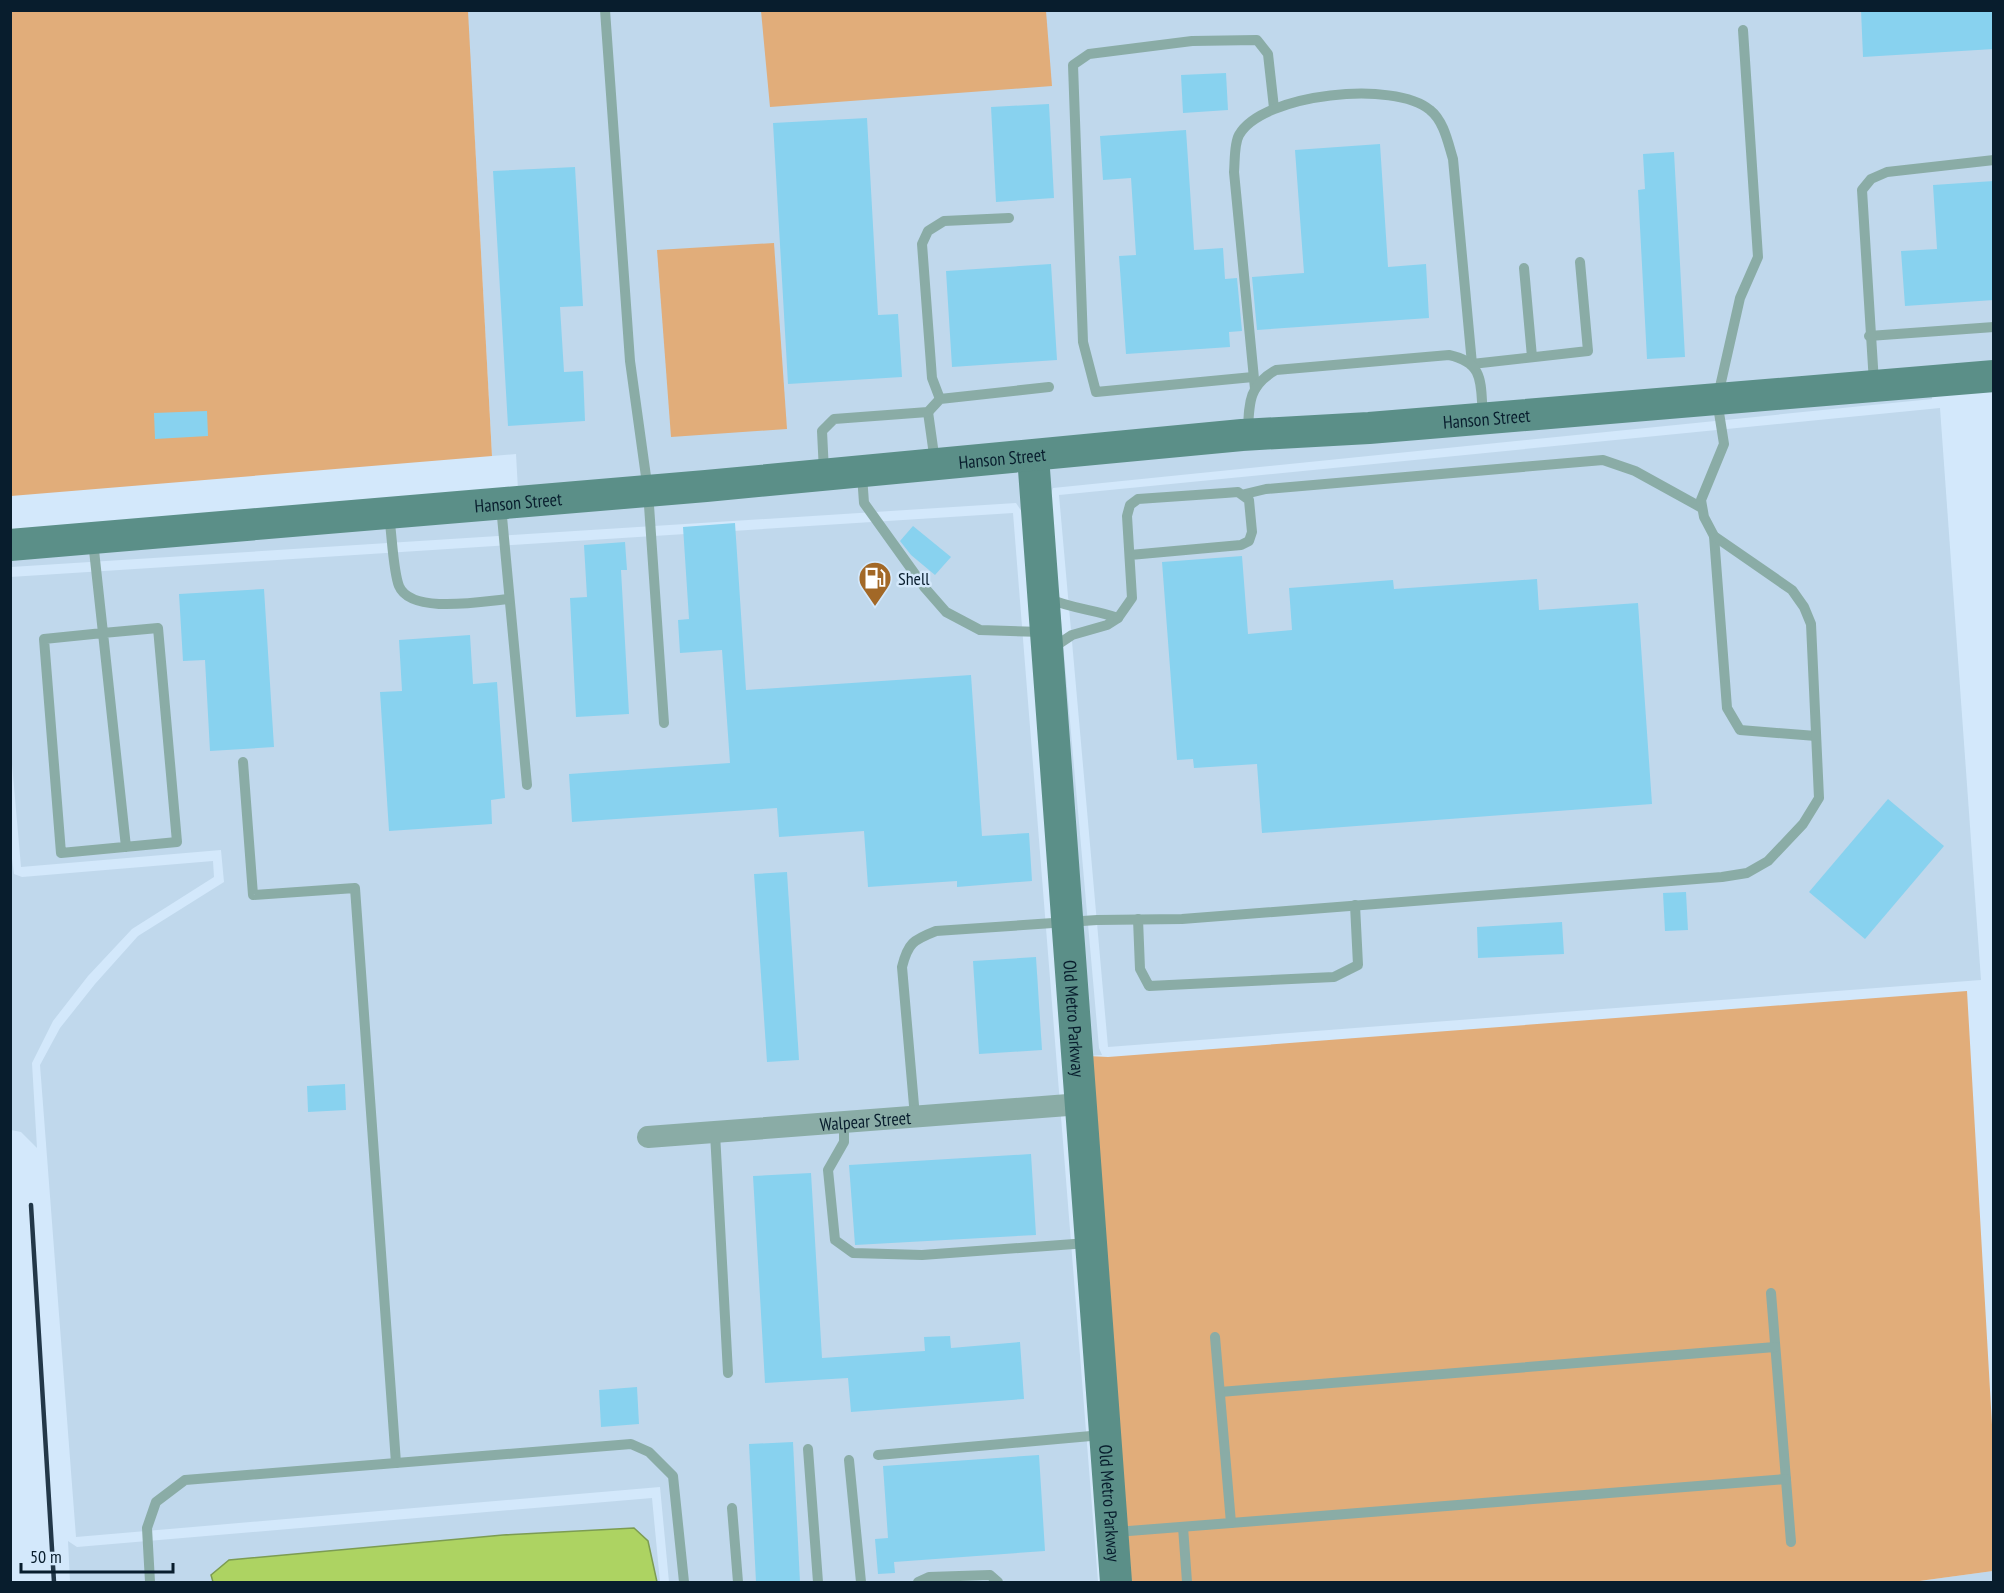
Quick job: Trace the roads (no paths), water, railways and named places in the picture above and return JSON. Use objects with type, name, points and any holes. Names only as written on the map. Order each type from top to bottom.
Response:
[{"type":"street","name":"Hanson Street","points":[[10,545],[648,491],[1248,435],[1483,419],[1994,376]]},
{"type":"street","name":"Old Metro Parkway","points":[[1033,456],[1116,1582]]},
{"type":"street","name":"Walpear Street","points":[[648,1137],[1081,1104]]},
{"type":"lane","points":[[604,10],[630,361],[648,491],[664,723]]},
{"type":"lane","points":[[1743,30],[1758,257],[1740,298],[1717,400],[1724,444],[1708,478],[1701,500],[1714,536],[1727,708],[1740,730],[1816,736]]},
{"type":"lane","points":[[1253,377],[1096,392],[1083,342],[1073,65],[1089,54],[1192,41],[1257,40],[1268,54],[1274,108]]},
{"type":"lane","points":[[1255,389],[1234,172],[1238,136],[1259,114],[1299,99],[1386,94],[1411,98],[1432,111],[1446,134],[1453,159],[1472,364]]},
{"type":"lane","points":[[1874,387],[1869,336],[1862,190],[1871,179],[1887,172],[1994,160]]},
{"type":"lane","points":[[940,399],[932,378],[922,244],[928,231],[944,221],[1010,218]]},
{"type":"lane","points":[[1472,364],[1588,351],[1580,262]]},
{"type":"lane","points":[[1524,268],[1532,357]]},
{"type":"lane","points":[[1869,336],[1994,327]]},
{"type":"lane","points":[[1248,435],[1249,402],[1262,378],[1276,370],[1449,355],[1464,358],[1479,374],[1483,419]]},
{"type":"lane","points":[[824,475],[822,431],[834,419],[928,412],[940,399],[1049,387]]},
{"type":"lane","points":[[928,412],[935,465]]},
{"type":"lane","points":[[861,471],[864,503],[925,588],[946,612],[980,630],[1047,641],[1107,625],[1118,618],[1132,598],[1127,516],[1130,505],[1138,499],[1232,493],[1245,495],[1266,489],[1603,460],[1635,471],[1702,508]]},
{"type":"lane","points":[[1130,555],[1241,545],[1249,541],[1252,532],[1249,500],[1245,495]]},
{"type":"lane","points":[[500,503],[527,785]]},
{"type":"lane","points":[[389,513],[399,586],[407,597],[427,605],[509,599]]},
{"type":"lane","points":[[915,1117],[902,967],[906,949],[916,939],[936,931],[1138,919],[1182,919],[1700,879],[1747,873],[1768,861],[1803,824],[1819,798],[1811,624],[1804,607],[1792,590],[1714,536]]},
{"type":"lane","points":[[93,538],[126,847]]},
{"type":"lane","points":[[1044,596],[1071,608],[1102,612],[1118,618]]},
{"type":"lane","points":[[158,628],[177,842],[61,853],[44,639],[103,633],[158,628]]},
{"type":"lane","points":[[243,762],[253,895],[356,888],[396,1463]]},
{"type":"lane","points":[[1138,919],[1140,969],[1149,986],[1334,977],[1358,965],[1355,905]]},
{"type":"lane","points":[[844,1123],[844,1142],[828,1170],[835,1240],[853,1253],[922,1256],[1091,1242]]},
{"type":"lane","points":[[716,1133],[728,1373]]},
{"type":"lane","points":[[1771,1293],[1791,1542]]},
{"type":"lane","points":[[1215,1337],[1231,1523]]},
{"type":"lane","points":[[1220,1392],[1775,1347]]},
{"type":"lane","points":[[878,1455],[1105,1435]]},
{"type":"lane","points":[[150,1582],[147,1528],[156,1502],[185,1480],[631,1444],[650,1452],[673,1476],[684,1582]]},
{"type":"lane","points":[[808,1449],[818,1582]]},
{"type":"lane","points":[[849,1460],[861,1582]]},
{"type":"lane","points":[[1113,1532],[1785,1479]]},
{"type":"lane","points":[[732,1508],[738,1582]]},
{"type":"lane","points":[[1183,1527],[1187,1582]]},
{"type":"lane","points":[[918,1582],[929,1577],[990,1575],[998,1582]]},
{"type":"railway","points":[[31,1205],[54,1582]]},
{"type":"place","name":"Shell","points":[[875,607]]}]
